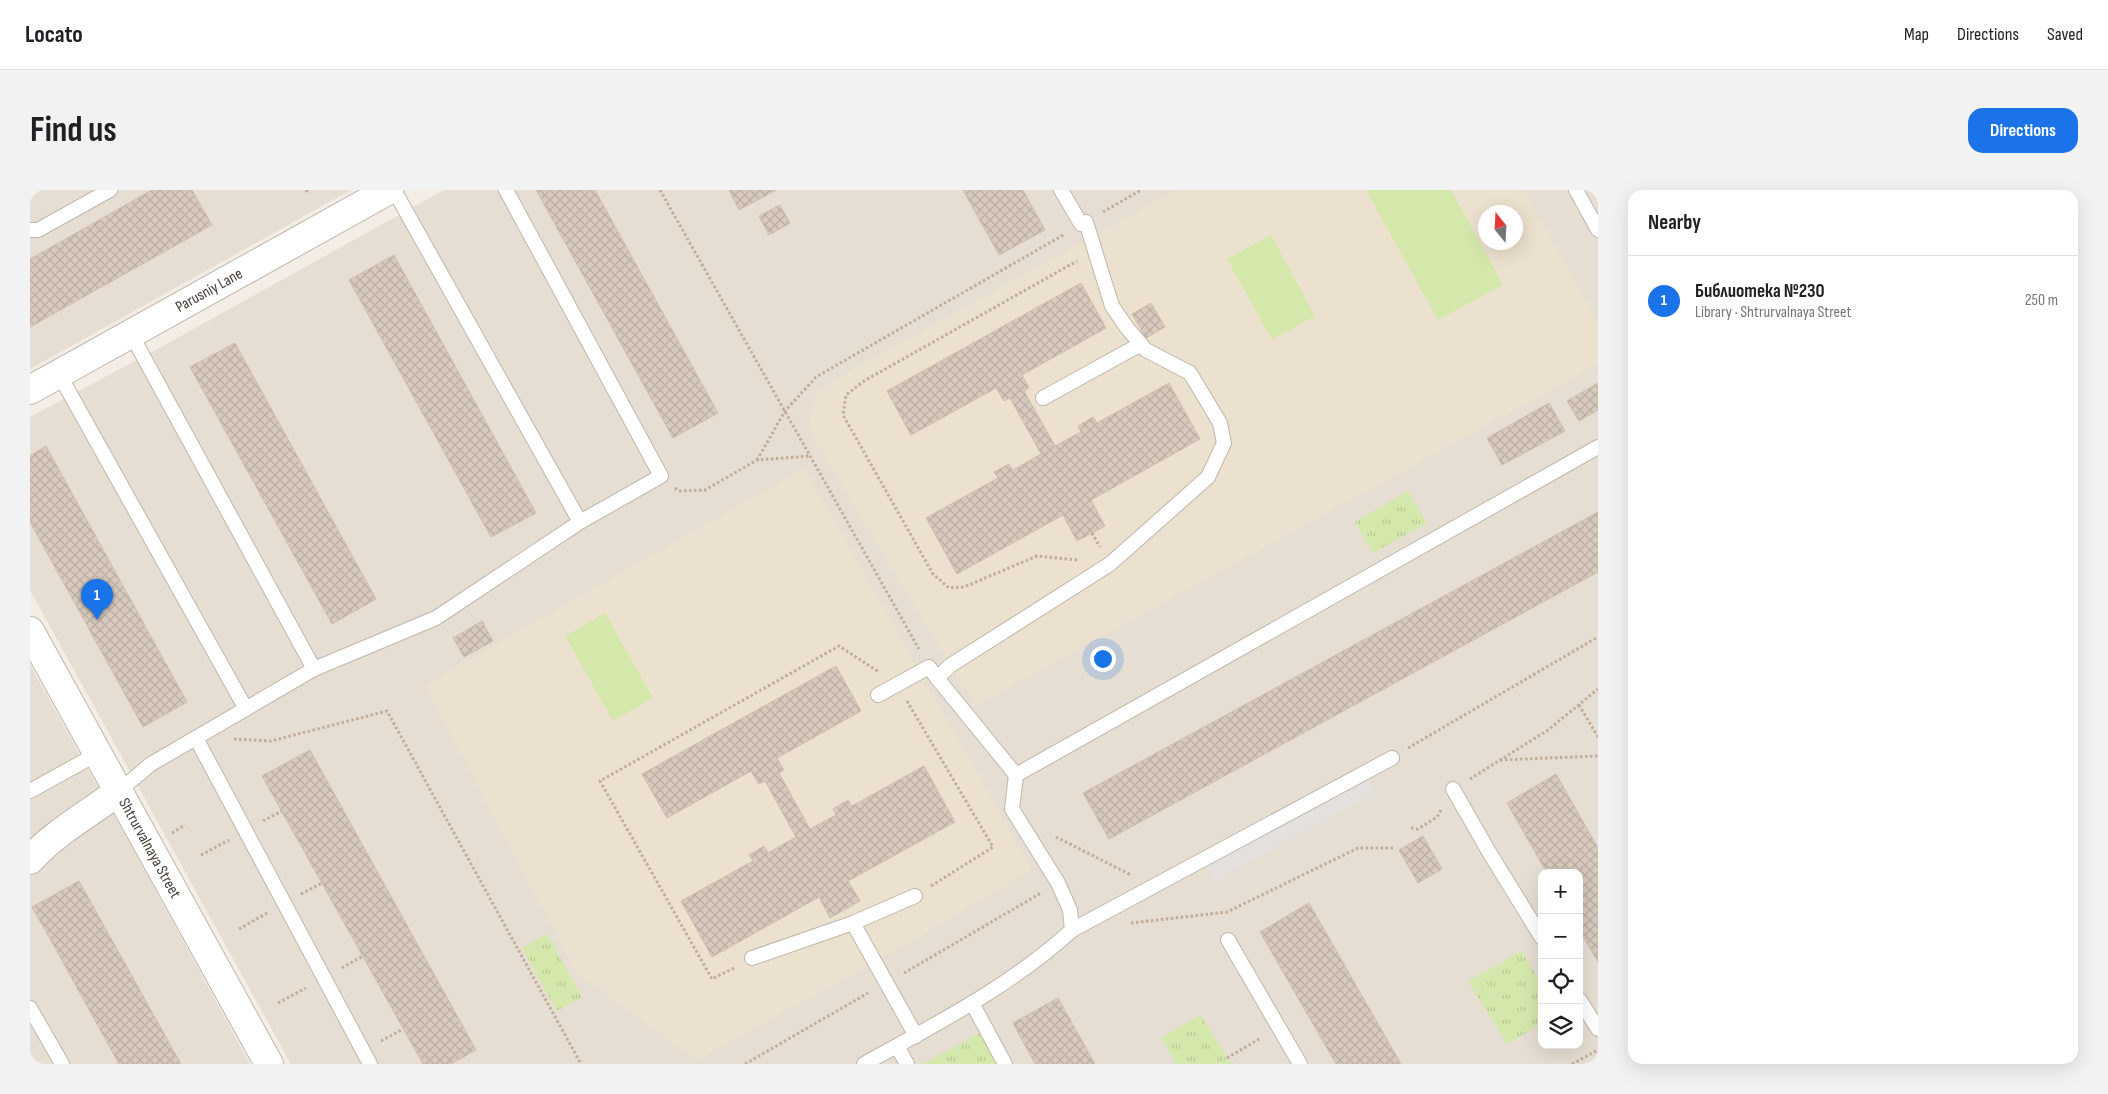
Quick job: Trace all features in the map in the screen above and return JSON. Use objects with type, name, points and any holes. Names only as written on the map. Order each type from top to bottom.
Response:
[{"type":"street","name":"Parusniy Lane","points":[[30,390],[389,190]]},
{"type":"street","name":"Shtrurvalnaya Street","points":[[30,632],[269,1064]]},
{"type":"street","points":[[30,860],[43,846],[93,812],[119,791]]},
{"type":"lane","points":[[30,230],[38,230],[110,190]]},
{"type":"lane","points":[[394,190],[580,522]]},
{"type":"lane","points":[[119,791],[151,764],[314,669],[436,618],[580,522],[661,476],[506,190]]},
{"type":"lane","points":[[878,696],[898,684],[951,665],[1110,564],[1208,477],[1224,443],[1220,424],[1190,372],[1146,350],[1126,328],[1112,306],[1095,251],[1083,223],[1062,190]]},
{"type":"lane","points":[[1576,190],[1598,230]]},
{"type":"lane","points":[[131,334],[314,669]]},
{"type":"lane","points":[[1043,398],[1141,344]]},
{"type":"lane","points":[[59,374],[246,709]]},
{"type":"lane","points":[[1016,775],[1598,448]]},
{"type":"lane","points":[[933,672],[1016,775],[1012,809],[1058,883],[1070,910],[1072,930]]},
{"type":"lane","points":[[196,738],[370,1064]]},
{"type":"lane","points":[[30,791],[97,754]]},
{"type":"lane","points":[[864,1064],[972,1003],[1048,952],[1072,930],[1392,758]]},
{"type":"lane","points":[[1453,789],[1488,852],[1538,932]]},
{"type":"lane","points":[[752,958],[853,923],[915,896]]},
{"type":"lane","points":[[853,923],[916,1036]]},
{"type":"lane","points":[[1228,940],[1300,1064]]},
{"type":"lane","points":[[972,1003],[1005,1064]]},
{"type":"lane","points":[[1582,1004],[1598,1030]]},
{"type":"lane","points":[[30,1008],[62,1064]]},
{"type":"lane","points":[[897,1046],[907,1064]]},
{"type":"path","points":[[660,190],[933,672]]},
{"type":"path","points":[[756,460],[785,411],[816,377],[1141,190]]},
{"type":"path","points":[[1095,251],[864,381],[846,395],[843,415],[933,574],[949,588],[964,587],[1037,556],[1110,564]]},
{"type":"path","points":[[661,476],[679,491],[705,490],[756,460],[810,456]]},
{"type":"path","points":[[1392,758],[1598,637]]},
{"type":"path","points":[[752,958],[712,979],[600,782],[839,646],[898,684],[993,847],[915,896]]},
{"type":"path","points":[[1411,828],[1418,829],[1437,817],[1453,789],[1548,730],[1598,689]]},
{"type":"path","points":[[1579,705],[1598,737]]},
{"type":"path","points":[[196,738],[271,741],[386,711],[582,1064]]},
{"type":"path","points":[[1500,760],[1598,756]]},
{"type":"path","points":[[1018,819],[1154,886]]},
{"type":"path","points":[[167,836],[186,825]]},
{"type":"path","points":[[201,855],[246,830]]},
{"type":"path","points":[[1130,923],[1228,912],[1358,848],[1392,848]]},
{"type":"path","points":[[239,929],[285,903]]},
{"type":"path","points":[[278,1003],[324,978]]},
{"type":"path","points":[[1227,1058],[1279,1027]]},
{"type":"path","points":[[1572,1064],[1598,1050]]},
{"type":"shaded area","points":[[30,190],[351,190],[30,369]]},
{"type":"shaded area","points":[[444,190],[1598,190],[1598,1064],[291,1064],[30,590],[30,417],[163,346]]},
{"type":"shaded area","points":[[1176,190],[1523,190],[1598,323],[1598,364],[975,706],[808,428],[817,390]]},
{"type":"shaded area","points":[[804,468],[1032,870],[875,962],[696,1060],[576,972],[425,685]]},
{"type":"shaded area","points":[[30,665],[135,853],[250,1064],[30,1064]]},
{"type":"shaded area","points":[[1366,776],[1375,793],[1214,881],[1205,863]]},
{"type":"green space","points":[[1366,190],[1451,190],[1478,239],[1478,250],[1484,250],[1503,285],[1438,320]]},
{"type":"green space","points":[[1271,235],[1315,316],[1272,340],[1227,259]]},
{"type":"green space","points":[[1408,491],[1427,523],[1373,553],[1355,522]]},
{"type":"green space","points":[[605,613],[653,698],[613,721],[565,636]]},
{"type":"green space","points":[[547,934],[582,997],[557,1011],[522,948]]},
{"type":"green space","points":[[1522,951],[1538,979],[1538,1026],[1507,1044],[1468,981]]},
{"type":"green space","points":[[1201,1015],[1231,1064],[1176,1064],[1161,1038]]},
{"type":"green space","points":[[980,1033],[996,1064],[923,1064]]},
{"type":"building","points":[[152,190],[192,190],[212,225],[30,327],[30,259]]},
{"type":"building","points":[[536,190],[595,190],[718,413],[673,438]]},
{"type":"building","points":[[729,190],[776,190],[739,210]]},
{"type":"building","points":[[963,190],[1023,190],[1045,230],[999,255]]},
{"type":"building","points":[[780,205],[790,223],[769,235],[759,216]]},
{"type":"building","points":[[394,255],[536,513],[491,537],[349,280]]},
{"type":"building","points":[[1081,283],[1106,328],[1022,375],[1029,388],[1024,391],[1055,446],[1081,432],[1078,426],[1093,417],[1097,423],[1169,383],[1200,439],[1091,500],[1105,526],[1077,541],[1063,515],[957,574],[926,518],[998,478],[994,472],[1009,464],[1013,470],[1041,454],[1010,398],[1004,401],[996,388],[911,435],[887,391]]},
{"type":"building","points":[[1151,303],[1165,327],[1146,338],[1132,314]]},
{"type":"building","points":[[235,343],[376,599],[332,624],[190,367]]},
{"type":"building","points":[[1598,383],[1598,410],[1579,421],[1567,401]]},
{"type":"building","points":[[1549,403],[1565,431],[1502,465],[1487,438]]},
{"type":"building","points":[[46,446],[187,702],[143,727],[30,522],[30,456]]},
{"type":"building","points":[[1598,512],[1598,572],[1109,839],[1083,793]]},
{"type":"building","points":[[482,621],[493,641],[464,657],[453,638]]},
{"type":"building","points":[[836,666],[861,711],[777,758],[784,770],[779,773],[810,829],[836,815],[833,809],[848,800],[852,806],[924,766],[955,822],[848,881],[860,901],[830,918],[819,897],[712,957],[681,901],[753,861],[749,855],[764,846],[768,853],[796,837],[765,781],[759,784],[751,771],[667,818],[642,774]]},
{"type":"building","points":[[310,750],[476,1050],[451,1064],[423,1064],[262,776]]},
{"type":"building","points":[[1556,774],[1598,848],[1598,962],[1583,936],[1583,869],[1545,869],[1507,803]]},
{"type":"building","points":[[1423,836],[1442,869],[1418,883],[1399,850]]},
{"type":"building","points":[[79,881],[181,1064],[119,1064],[32,907]]},
{"type":"building","points":[[1309,903],[1401,1064],[1336,1064],[1260,932]]},
{"type":"building","points":[[1058,998],[1095,1064],[1035,1064],[1013,1023]]},
{"type":"place","name":"Библиотека №230","points":[[97,620]]}]
